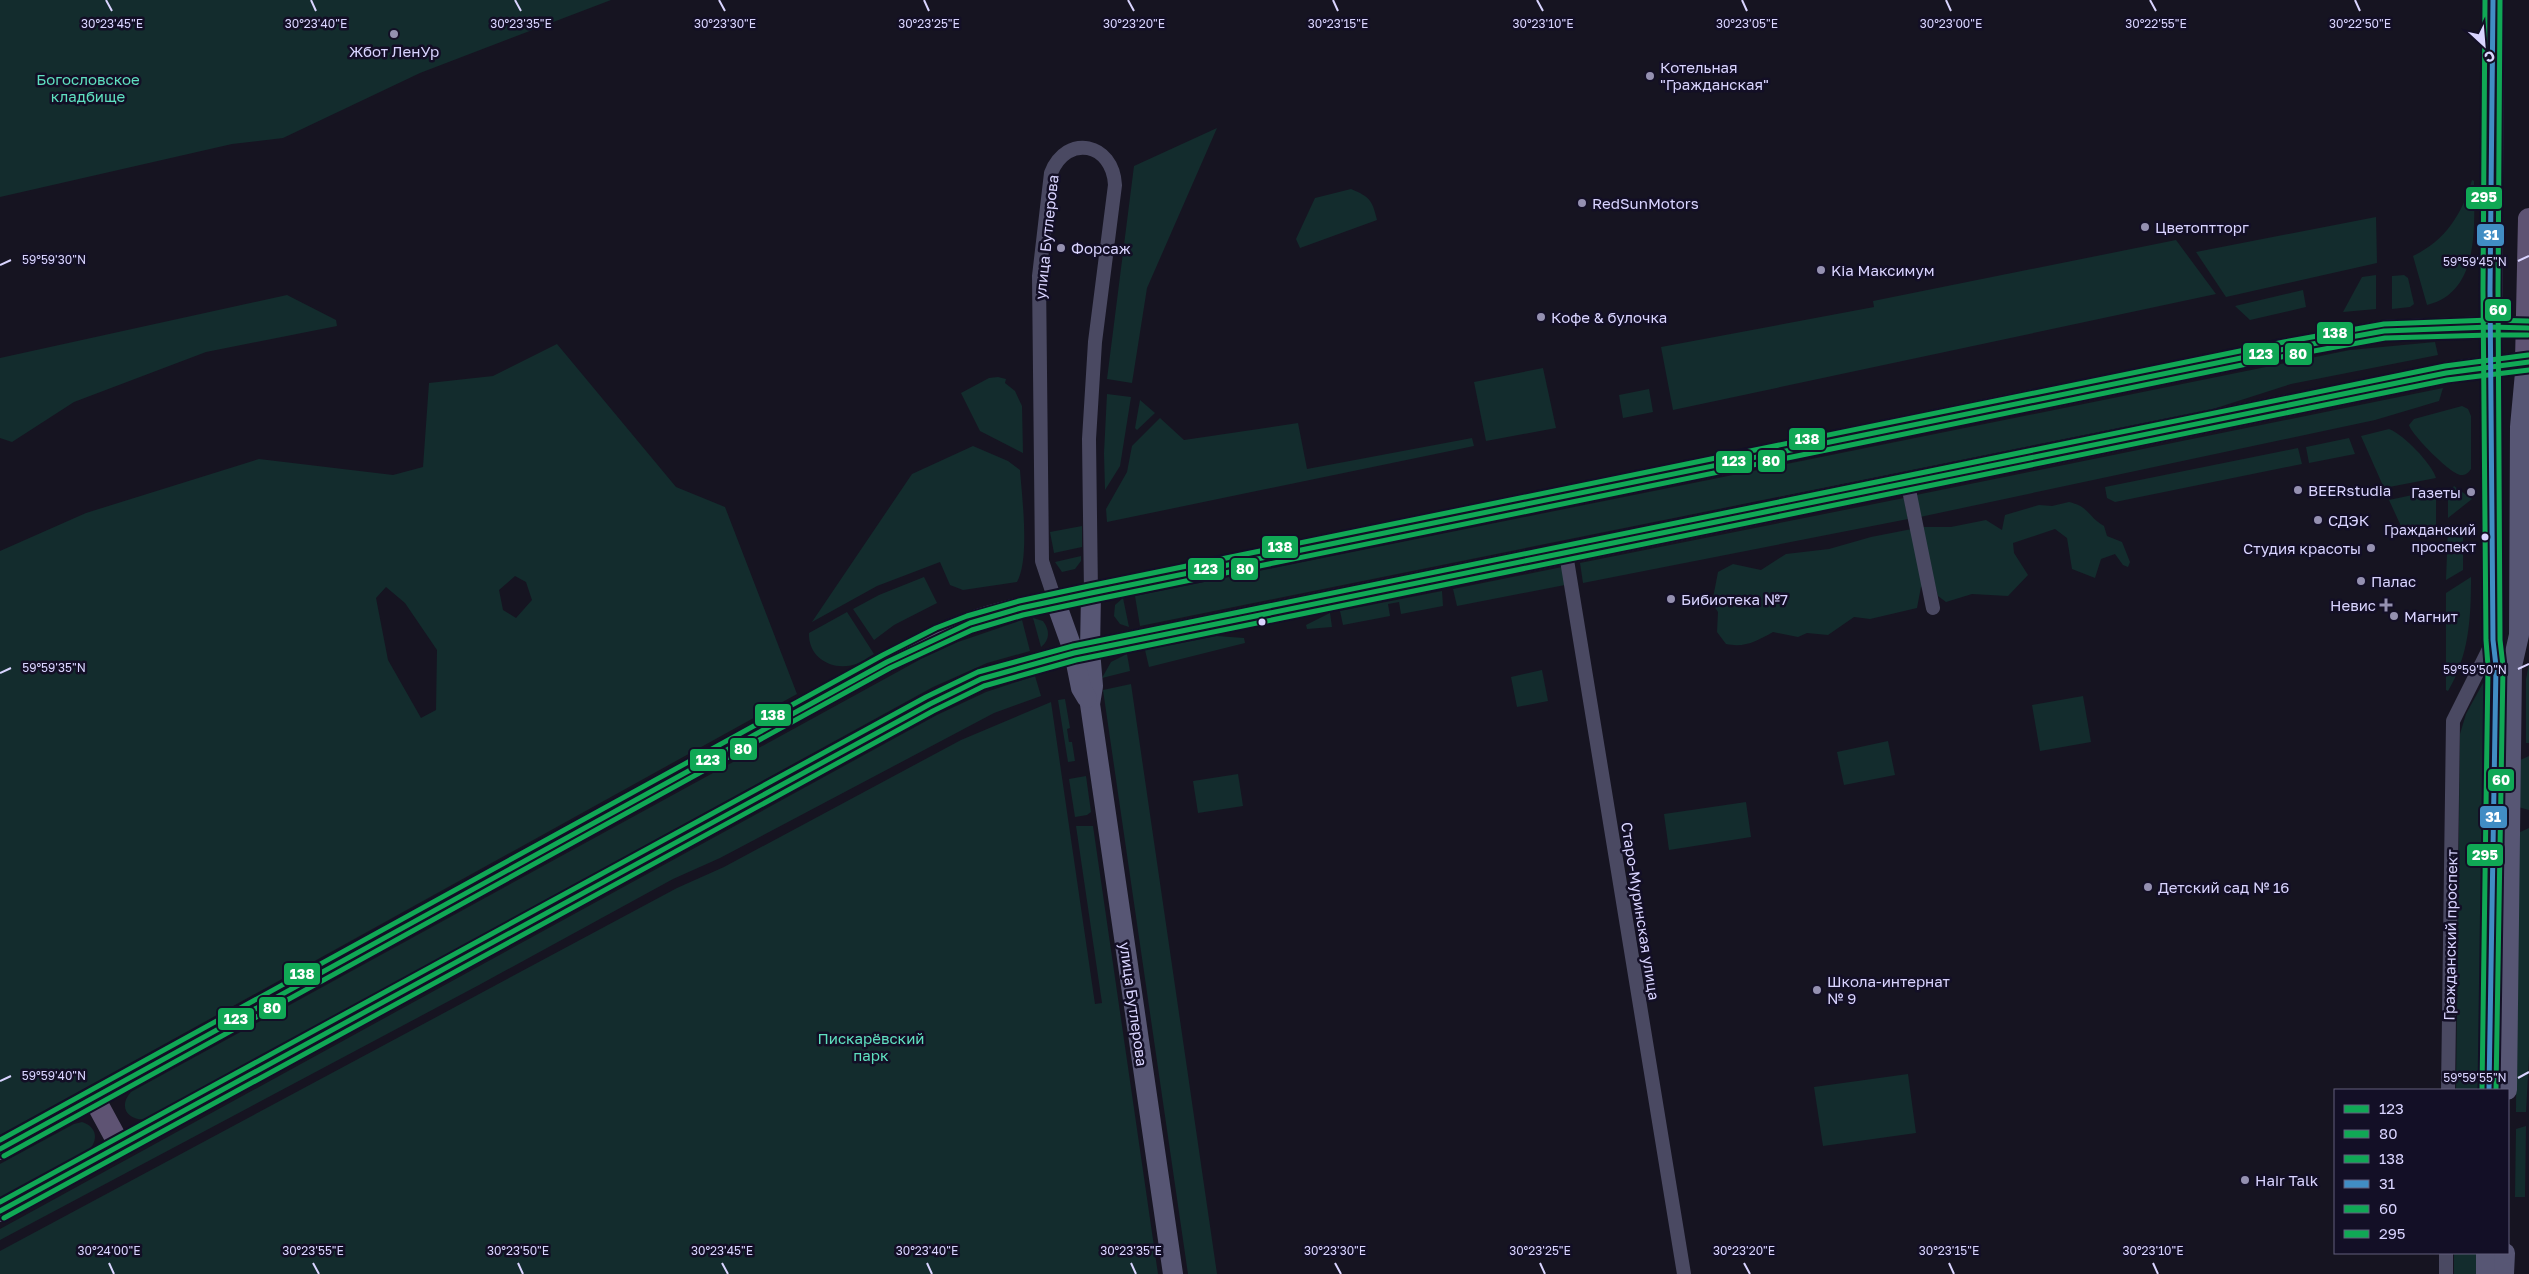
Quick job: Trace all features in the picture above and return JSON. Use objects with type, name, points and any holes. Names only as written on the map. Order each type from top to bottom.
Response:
[{"type":"main road","name":"Гражданский проспект","points":[[2489,1089],[2496,666],[2493,640],[2490,327],[2493,0]]},
{"type":"main road","points":[[2507,1089],[2512,666],[2519,635],[2520,427],[2528,362],[2529,219]]},
{"type":"main road","points":[[0,1149],[916,647],[953,629],[984,618],[1055,600],[2384,331],[2490,327],[2528,328]]},
{"type":"main road","points":[[0,1211],[954,691],[981,679],[1082,652],[2437,375],[2528,362]]},
{"type":"main road","name":"улица Бутлерова","points":[[1091,593],[1082,652],[1080,688],[1090,704],[1173,1274]]},
{"type":"main road","name":"улица Бутлерова","points":[[1055,600],[1082,652]]},
{"type":"main road","points":[[94,1098],[120,1146]]},
{"type":"main road","points":[[2486,1254],[2486,1274]]},
{"type":"main road","points":[[2504,1274],[2505,1254]]},
{"type":"street","name":"улица Бутлерова","points":[[1055,600],[1042,561],[1038,276],[1051,173],[1056,160],[1069,150],[1087,147],[1100,152],[1108,160],[1115,173],[1094,358],[1089,439],[1091,593]]},
{"type":"street","points":[[1908,484],[1933,608]]},
{"type":"street","name":"Старо-Муринская улица","points":[[1566,554],[1684,1274]]},
{"type":"street","name":"Гражданский проспект","points":[[2448,1089],[2452,721],[2493,640]]},
{"type":"street","points":[[2446,1254],[2446,1274]]},
{"type":"green space","name":"Богословское кладбище","points":[[0,0],[611,0],[420,73],[283,138],[232,144],[0,197]]},
{"type":"green space","points":[[1217,128],[1147,288],[1132,383],[1107,379],[1134,166]]},
{"type":"green space","points":[[2472,180],[2474,181],[2473,236],[2471,254],[2466,271],[2457,286],[2445,298],[2427,305],[2413,256],[2435,242],[2451,225],[2458,215]]},
{"type":"green space","points":[[1351,189],[1369,200],[1374,208],[1377,220],[1300,248],[1296,239],[1315,198]]},
{"type":"green space","points":[[2376,217],[2377,263],[2226,297],[2196,252]]},
{"type":"green space","points":[[2176,240],[2216,294],[1673,410],[1661,347],[1874,307],[1873,301]]},
{"type":"green space","points":[[2376,275],[2376,309],[2343,312],[2362,277]]},
{"type":"green space","points":[[2404,275],[2408,278],[2414,304],[2410,307],[2392,309],[2392,276]]},
{"type":"green space","points":[[2303,290],[2306,307],[2250,320],[2235,306]]},
{"type":"green space","points":[[287,295],[336,320],[337,326],[206,352],[74,402],[12,442],[0,438],[0,358]]},
{"type":"green space","points":[[2435,342],[2438,355],[2291,384],[2213,409],[1140,626],[1135,596],[2350,350]]},
{"type":"green space","points":[[557,344],[676,487],[725,507],[797,694],[0,1135],[0,551],[86,513],[259,459],[393,475],[423,467],[429,383],[493,376]],"holes":[[[515,576],[526,582],[532,600],[516,618],[503,610],[499,590]],[[386,587],[405,603],[437,650],[436,710],[421,718],[388,660],[376,598]]]},
{"type":"green space","points":[[1543,368],[1556,428],[1486,441],[1474,382]]},
{"type":"green space","points":[[998,377],[1006,379],[1005,383],[1015,391],[1022,406],[1023,453],[980,431],[961,393],[989,378]]},
{"type":"green space","points":[[2443,388],[2439,401],[2375,420],[1920,517],[1916,495]]},
{"type":"green space","points":[[1649,389],[1653,412],[1623,418],[1619,395]]},
{"type":"green space","points":[[1107,394],[1131,397],[1120,466],[1105,490],[1104,453]]},
{"type":"green space","points":[[1140,400],[1155,413],[1137,430],[1135,428]]},
{"type":"green space","points":[[2462,406],[2468,409],[2471,416],[2471,469],[2464,475],[2456,473],[2432,453],[2411,430],[2409,425],[2414,419]]},
{"type":"green space","points":[[1160,418],[1184,440],[1298,423],[1307,469],[1472,438],[1474,446],[1107,522],[1106,509],[1127,472],[1132,446]]},
{"type":"green space","points":[[2389,429],[2402,437],[2416,450],[2429,465],[2436,478],[2384,488],[2361,436]]},
{"type":"green space","points":[[2349,438],[2355,454],[2309,463],[2306,447]]},
{"type":"green space","points":[[973,446],[1008,461],[1020,470],[1024,544],[1021,572],[1017,582],[963,590],[950,585],[940,562],[877,586],[812,622],[912,474]]},
{"type":"green space","points":[[2298,448],[2302,464],[2115,502],[2107,498],[2105,487]]},
{"type":"green space","points":[[2454,486],[2472,499],[2448,518],[2448,495]]},
{"type":"green space","points":[[2436,490],[2436,531],[2406,537],[2389,500]]},
{"type":"green space","points":[[1904,498],[1908,519],[1583,583],[1580,563]]},
{"type":"green space","points":[[2069,502],[2081,506],[2104,526],[2107,536],[2122,542],[2130,562],[2128,567],[2123,565],[2115,554],[2101,559],[2095,578],[2072,569],[2067,538],[2055,529],[2013,543],[2014,553],[2028,575],[2008,596],[1972,594],[1946,602],[1938,596],[1934,581],[1921,587],[1917,608],[1870,619],[1854,617],[1828,635],[1807,633],[1798,637],[1773,632],[1751,643],[1733,645],[1726,644],[1717,632],[1718,612],[1712,603],[1718,572],[1733,564],[1761,570],[1786,554],[1829,549],[1871,537],[1922,527],[1951,527],[1986,520],[2002,530],[2005,515],[2039,505],[2052,506]]},
{"type":"green space","points":[[1082,526],[1082,547],[1054,553],[1050,532]]},
{"type":"green space","points":[[2448,527],[2463,527],[2463,570],[2446,580]]},
{"type":"green space","points":[[1081,556],[1081,561],[1075,569],[1062,572],[1055,562]]},
{"type":"green space","points":[[1562,567],[1565,585],[1457,606],[1453,589]]},
{"type":"green space","points":[[924,577],[937,603],[894,625],[874,640],[853,609],[879,595]]},
{"type":"green space","points":[[2471,577],[2469,622],[2465,650],[2448,691],[2446,690],[2446,593]]},
{"type":"green space","points":[[1442,591],[1443,606],[1401,614],[1399,602],[1388,604],[1390,616],[1343,625],[1340,611]]},
{"type":"green space","points":[[1123,598],[1129,627],[1120,624],[1114,616],[1115,605]]},
{"type":"green space","points":[[847,612],[874,654],[856,664],[839,666],[824,661],[817,656],[810,642],[809,633]]},
{"type":"green space","points":[[1330,613],[1332,627],[1307,629],[1306,625]]},
{"type":"green space","points":[[1033,618],[1043,621],[1047,628],[1048,635],[1041,647]]},
{"type":"green space","points":[[1022,620],[1030,651],[987,663],[933,687],[147,1119],[135,1118],[127,1112],[125,1103],[131,1092],[921,659],[958,642]]},
{"type":"green space","points":[[1217,636],[1244,638],[1245,643],[1149,667],[1145,650]]},
{"type":"green space","points":[[1127,654],[1130,671],[1102,678],[1111,662]]},
{"type":"green space","points":[[2529,664],[2529,743],[2526,743],[2526,679]]},
{"type":"green space","points":[[1542,670],[1548,701],[1517,707],[1511,677]]},
{"type":"green space","points":[[1035,676],[1041,696],[994,713],[720,858],[673,879],[479,985],[0,1240],[0,1229],[937,715],[986,692]]},
{"type":"green space","points":[[2483,683],[2486,685],[2481,1089],[2456,1089],[2460,734],[2466,714]]},
{"type":"green space","points":[[1131,684],[1217,1274],[1188,1274],[1103,690]]},
{"type":"green space","points":[[2083,696],[2091,742],[2040,751],[2032,705]]},
{"type":"green space","points":[[1065,699],[1070,728],[1067,729],[1069,742],[1072,742],[1075,761],[1068,762],[1058,700]]},
{"type":"green space","name":"Пискарёвский парк","points":[[1051,702],[1095,1004],[1102,1003],[1076,826],[1093,826],[1158,1274],[0,1274],[0,1251],[677,888],[724,867],[961,740]]},
{"type":"green space","points":[[1888,741],[1895,775],[1844,785],[1837,752]]},
{"type":"green space","points":[[2529,756],[2529,810],[2518,807],[2518,761]]},
{"type":"green space","points":[[1238,774],[1243,806],[1198,813],[1193,781]]},
{"type":"green space","points":[[1086,776],[1091,812],[1087,815],[1075,817],[1069,779]]},
{"type":"green space","points":[[1746,802],[1751,837],[1669,850],[1664,814]]},
{"type":"green space","points":[[2529,828],[2529,1057],[2526,1112],[2516,1112],[2518,833]]},
{"type":"green space","points":[[1908,1074],[1916,1133],[1823,1146],[1814,1087]]},
{"type":"green space","points":[[82,1122],[91,1127],[95,1134],[94,1143],[88,1151],[0,1199],[0,1164],[74,1124]]},
{"type":"green space","points":[[2526,1126],[2525,1197],[2515,1197],[2516,1129]]},
{"type":"green space","points":[[2454,1254],[2478,1254],[2478,1274],[2454,1274]]},
{"type":"transit line","name":"295","points":[[2482,1089],[2488,666],[2486,640],[2483,291],[2485,0]]},
{"type":"transit line","name":"31","points":[[2489,1089],[2496,666],[2493,640],[2490,291],[2493,0]]},
{"type":"transit line","name":"60","points":[[2496,1089],[2503,666],[2500,640],[2498,291],[2500,0]]},
{"type":"transit line","name":"138","points":[[0,1140],[883,655],[936,628],[967,616],[1019,601],[1089,586],[2284,342],[2384,324],[2490,320],[2528,321]]},
{"type":"transit line","name":"123","points":[[0,1149],[887,662],[970,623],[1021,608],[1091,593],[2285,349],[2384,331],[2490,327],[2528,328]]},
{"type":"transit line","name":"80","points":[[4,1156],[890,668],[972,630],[1023,615],[1093,600],[2286,356],[2385,338],[2528,335]]},
{"type":"transit line","name":"138","points":[[0,1202],[926,697],[978,672],[1073,646],[2445,366],[2528,355]]},
{"type":"transit line","name":"123","points":[[0,1211],[930,704],[981,679],[1074,653],[2446,373],[2529,362]]},
{"type":"transit line","name":"80","points":[[4,1218],[933,711],[984,686],[1076,660],[2447,380],[2529,370]]},
{"type":"place","name":"Жбот ЛенУр","points":[[394,34]]},
{"type":"place","name":"Котельная \"Гражданская\"","points":[[1650,76]]},
{"type":"place","name":"RedSunMotors","points":[[1582,203]]},
{"type":"place","name":"Цветоптторг","points":[[2145,227]]},
{"type":"place","name":"Форсаж","points":[[1061,248]]},
{"type":"place","name":"Kia Максимум","points":[[1821,270]]},
{"type":"place","name":"Кофе & булочка","points":[[1541,317]]},
{"type":"place","name":"BEERstudia","points":[[2298,490]]},
{"type":"place","name":"Газеты","points":[[2471,492]]},
{"type":"place","name":"СДЭК","points":[[2318,520]]},
{"type":"place","name":"Гражданский проспект","points":[[2485,537]]},
{"type":"place","name":"Студия красоты","points":[[2371,548]]},
{"type":"place","name":"Палас","points":[[2361,581]]},
{"type":"place","name":"Бибиотека №7","points":[[1671,599]]},
{"type":"place","name":"Невис","points":[[2386,605]]},
{"type":"place","name":"Магнит","points":[[2394,616]]},
{"type":"place","name":"Детский сад № 16","points":[[2148,887]]},
{"type":"place","name":"Школа-интернат № 9","points":[[1817,990]]},
{"type":"place","name":"Hair Talk","points":[[2245,1180]]}]
